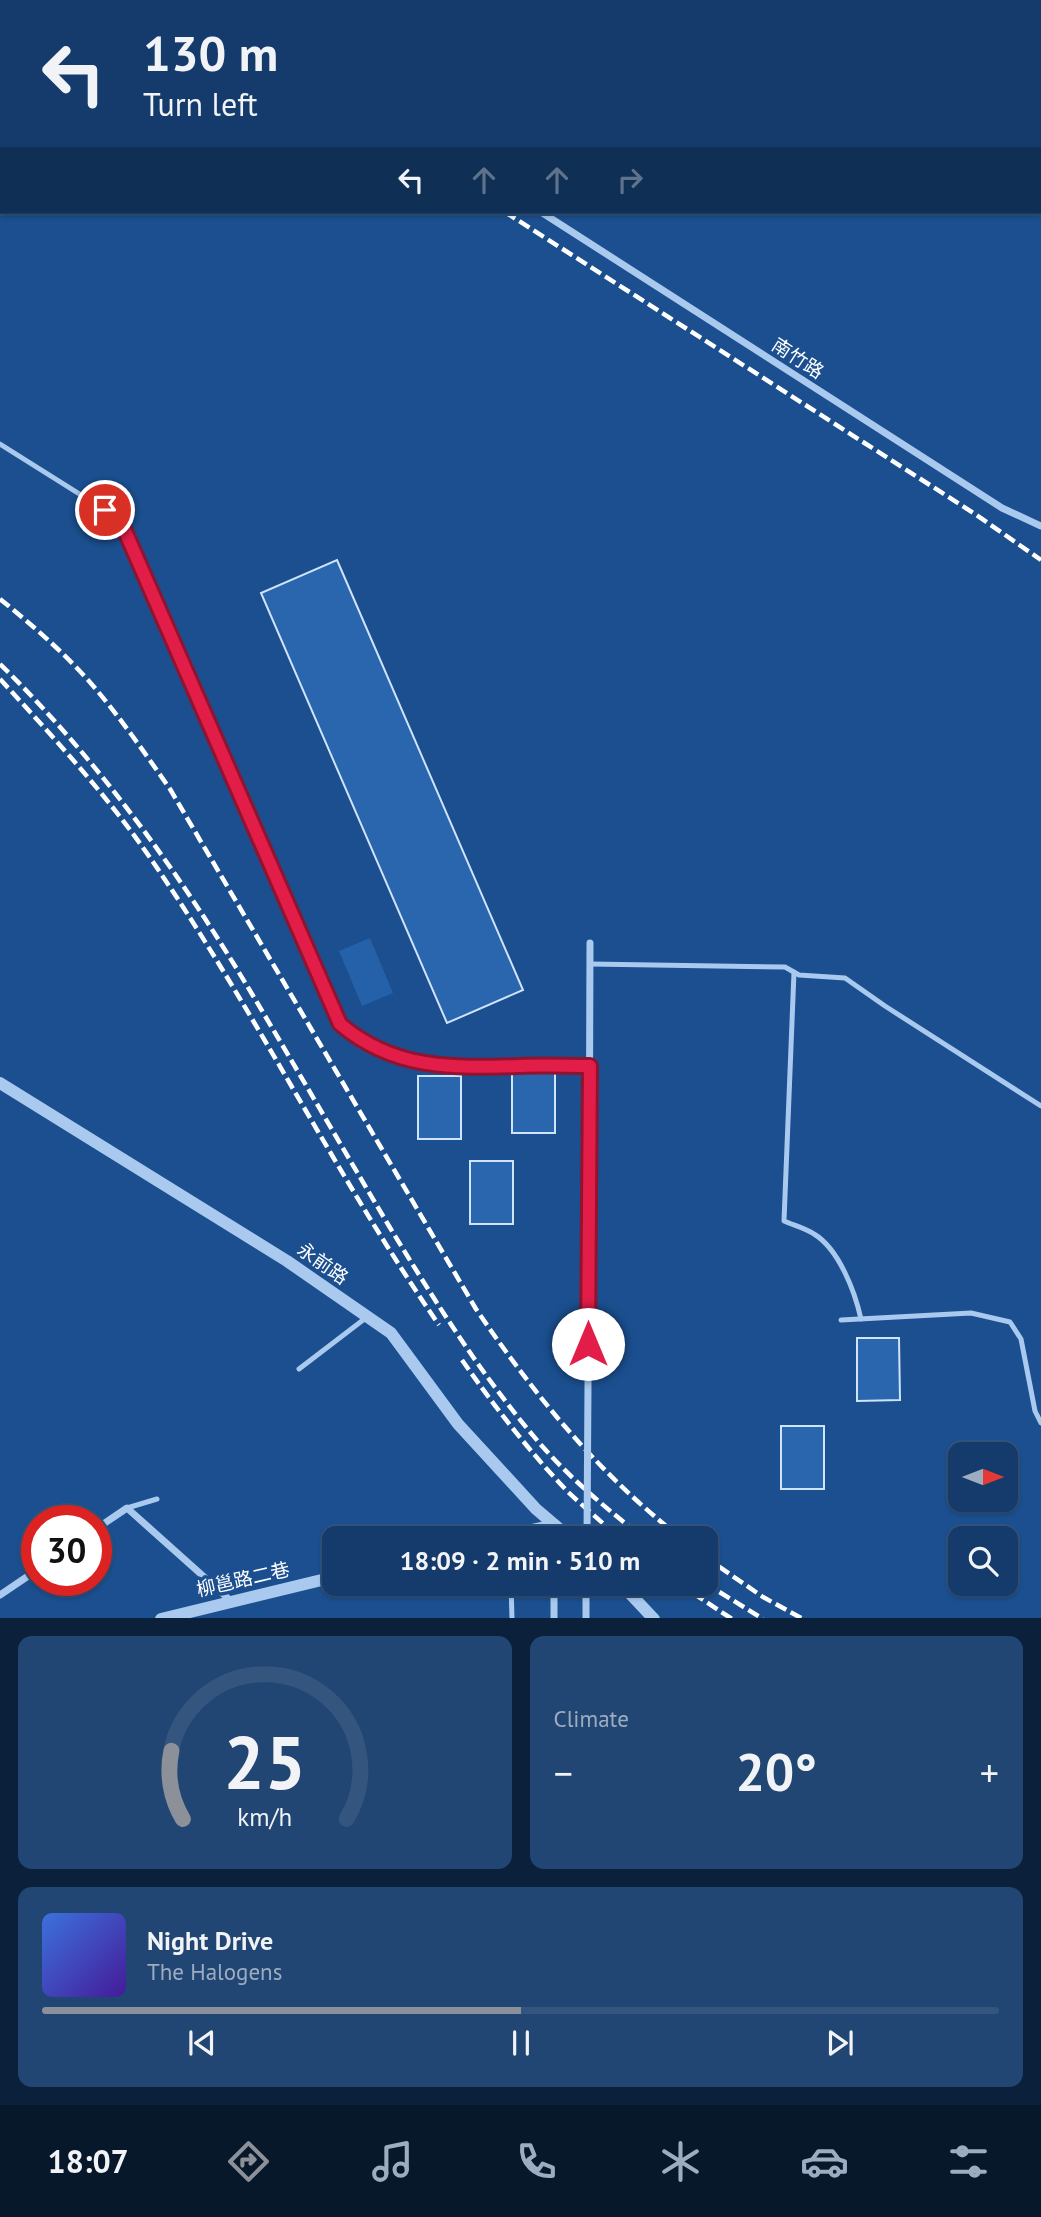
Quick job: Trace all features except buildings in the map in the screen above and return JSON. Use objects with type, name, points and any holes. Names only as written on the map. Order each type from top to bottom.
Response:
[{"type":"street","name":"南竹路","points":[[544,214],[1002,508],[1041,526]]},
{"type":"street","points":[[587,1526],[590,943]]},
{"type":"street","name":"永前路","points":[[0,1083],[287,1261],[391,1333],[458,1424],[554,1525]]},
{"type":"street","points":[[112,1518],[127,1508],[232,1602]]},
{"type":"street","points":[[550,1526],[554,1525]]},
{"type":"street","name":"柳邕路二巷","points":[[165,1618],[322,1580]]},
{"type":"street","points":[[0,1595],[21,1581]]},
{"type":"street","points":[[554,1596],[554,1618]]},
{"type":"street","points":[[586,1596],[586,1618]]},
{"type":"street","points":[[632,1596],[652,1618]]},
{"type":"lane","points":[[0,444],[105,510],[125,531],[340,1024],[356,1038],[398,1058],[454,1068],[590,1066]]},
{"type":"lane","points":[[590,964],[785,967],[799,975],[845,978],[1041,1106]]},
{"type":"lane","points":[[794,972],[784,1221],[816,1234],[838,1258],[858,1304],[861,1319]]},
{"type":"lane","points":[[841,1320],[971,1313],[1010,1322],[1021,1339],[1035,1411],[1041,1423]]},
{"type":"lane","points":[[299,1369],[367,1317]]},
{"type":"lane","points":[[127,1508],[157,1499]]},
{"type":"lane","points":[[511,1596],[512,1618]]},
{"type":"shaded area","points":[[370,938],[393,993],[362,1006],[339,951]]},
{"type":"railway","points":[[508,214],[975,514],[1041,560]]},
{"type":"railway","points":[[0,599],[88,680],[170,789],[476,1309],[522,1373],[595,1460],[667,1526]]},
{"type":"railway","points":[[0,664],[105,780],[197,906],[424,1283],[500,1394],[566,1471],[629,1526]]},
{"type":"railway","points":[[0,679],[99,791],[153,862],[227,977],[365,1211],[439,1325]]},
{"type":"railway","points":[[462,1360],[539,1460],[567,1491],[606,1526]]},
{"type":"railway","points":[[718,1566],[763,1597],[801,1618]]},
{"type":"railway","points":[[718,1591],[761,1618]]},
{"type":"railway","points":[[697,1596],[730,1618]]},
{"type":"route","points":[[105,510],[125,531],[340,1024],[356,1038],[398,1058],[454,1068],[590,1066],[588,1344]]}]
